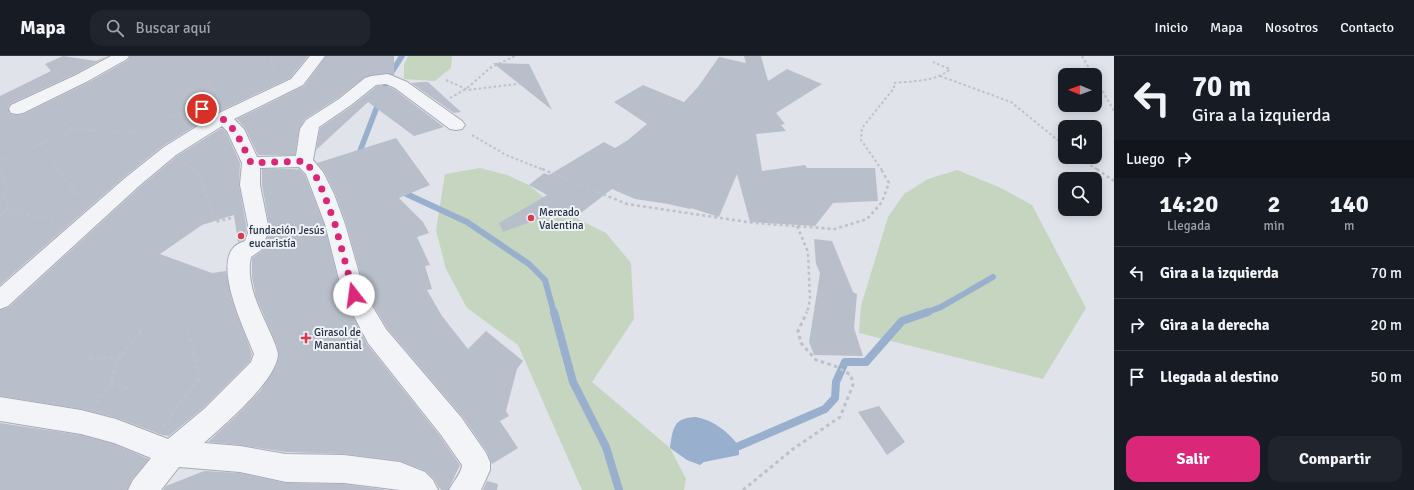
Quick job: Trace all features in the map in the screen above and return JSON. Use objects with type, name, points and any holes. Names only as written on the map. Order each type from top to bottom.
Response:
[{"type":"street","points":[[17,109],[82,78],[122,56]]},
{"type":"street","points":[[0,300],[9,282],[87,224],[132,182],[170,151],[187,139],[223,118],[297,82],[318,56]]},
{"type":"street","points":[[304,161],[309,129],[312,124],[345,102],[371,81],[388,79],[401,85],[456,125]]},
{"type":"street","points":[[143,490],[161,449],[212,418],[262,367],[266,354],[244,299],[238,266],[242,252],[254,245],[260,230],[250,184],[251,163],[235,129],[223,118]]},
{"type":"street","points":[[251,163],[304,161],[314,172],[335,224],[354,295],[377,336],[451,426],[476,462],[476,470],[470,483],[464,490]]},
{"type":"street","points":[[0,409],[81,422],[116,431],[161,449],[240,459],[286,468],[344,468],[400,476],[415,482],[423,490]]},
{"type":"path","points":[[466,89],[490,68],[515,56]]},
{"type":"path","points":[[1082,56],[1090,68]]},
{"type":"path","points":[[456,125],[506,155],[627,204],[754,223],[835,229],[866,219],[882,202],[889,183],[876,160],[861,140],[862,128],[894,88],[894,83],[940,76],[949,72],[950,69],[947,67],[933,62]]},
{"type":"path","points":[[206,108],[207,90],[212,73]]},
{"type":"path","points":[[940,76],[1011,102],[1058,140]]},
{"type":"path","points":[[446,80],[466,89],[499,87],[533,82]]},
{"type":"path","points":[[1102,90],[1114,111]]},
{"type":"path","points":[[206,108],[212,114],[223,118]]},
{"type":"path","points":[[0,161],[74,129],[138,133],[168,117],[206,108]]},
{"type":"path","points":[[40,144],[51,157],[61,176],[71,185],[73,191],[86,199]]},
{"type":"path","points":[[170,151],[189,166],[192,171],[199,174],[216,222],[255,212]]},
{"type":"path","points":[[1088,164],[1114,181]]},
{"type":"path","points":[[0,171],[6,183],[7,189],[2,197],[9,205],[7,210],[0,217]]},
{"type":"path","points":[[7,210],[51,221],[87,224]]},
{"type":"path","points":[[743,490],[793,450],[840,417],[853,385],[851,375],[835,366],[816,360],[801,343],[798,331],[806,316],[810,299],[810,274],[808,252],[797,226]]},
{"type":"path","points":[[81,422],[111,383],[112,376],[120,357],[142,330]]},
{"type":"path","points":[[161,449],[200,377],[188,330]]},
{"type":"path","points":[[89,358],[120,357]]},
{"type":"path","points":[[111,383],[130,389]]},
{"type":"green space","points":[[408,56],[452,56],[451,68],[435,81],[404,79],[404,65]]},
{"type":"green space","points":[[480,168],[507,175],[529,185],[568,214],[606,233],[631,263],[634,319],[592,382],[670,448],[686,479],[684,490],[582,490],[518,345],[467,308],[446,269],[436,230],[445,174]]},
{"type":"green space","points":[[957,170],[999,187],[1032,205],[1086,308],[1043,379],[859,333],[861,306],[888,217],[904,194],[928,179]]},
{"type":"water","points":[[696,417],[709,421],[725,431],[739,446],[739,455],[704,462],[700,465],[687,460],[670,448],[673,430],[678,422],[683,419]]},
{"type":"building","points":[[63,56],[96,61],[108,56],[75,74],[10,104],[8,108],[10,114],[24,114],[89,82],[128,60],[130,56],[308,56],[290,78],[216,113],[163,146],[124,177],[0,285],[0,96],[51,71],[45,64]]},
{"type":"building","points":[[326,56],[394,56],[394,75],[388,73],[365,77],[338,98],[305,119],[299,129],[295,155],[258,155],[245,128],[237,119],[304,86]]},
{"type":"building","points":[[744,56],[761,56],[768,81],[787,69],[822,84],[776,113],[785,124],[781,125],[786,131],[756,134],[762,171],[805,165],[807,168],[875,168],[878,201],[833,203],[815,226],[750,222],[737,174],[719,217],[691,208],[635,199],[612,189],[577,216],[566,209],[503,232],[499,223],[547,195],[529,185],[544,173],[549,175],[604,142],[615,148],[628,140],[647,124],[614,102],[643,85],[684,102],[698,87],[719,57],[746,63]]},
{"type":"building","points":[[493,63],[529,64],[552,110]]},
{"type":"building","points":[[428,82],[461,112],[454,113],[411,83]]},
{"type":"building","points":[[377,86],[386,86],[394,89],[444,127],[414,136],[368,102],[316,150],[320,128],[352,106]]},
{"type":"building","points":[[222,128],[226,132],[240,163],[239,185],[247,230],[244,240],[238,242],[234,215],[202,225],[160,254],[212,273],[226,271],[232,300],[252,354],[250,361],[203,408],[169,436],[162,435],[117,418],[81,409],[0,396],[0,310],[9,307],[140,187],[177,156]]},
{"type":"building","points":[[396,138],[430,185],[399,198],[423,222],[429,233],[417,237],[430,265],[425,266],[432,289],[427,290],[442,316],[468,349],[486,331],[523,361],[517,369],[506,411],[509,416],[500,421],[518,448],[492,464],[487,452],[462,416],[387,328],[366,293],[346,223],[335,193],[324,171],[317,163]]},
{"type":"building","points":[[262,169],[299,169],[305,175],[324,224],[342,295],[367,344],[440,436],[460,465],[448,490],[442,490],[439,488],[434,479],[426,471],[400,461],[344,454],[286,452],[208,442],[260,391],[276,366],[279,355],[277,346],[256,297],[252,277],[252,258],[262,251],[270,230],[262,185]]},
{"type":"building","points":[[814,239],[832,241],[853,292],[857,294],[854,328],[863,356],[814,355],[809,342],[820,273],[816,264]]},
{"type":"building","points":[[879,406],[905,442],[887,455],[858,412]]},
{"type":"building","points":[[0,423],[81,435],[114,444],[149,459],[132,479],[127,490],[0,490]]},
{"type":"building","points":[[204,471],[240,473],[286,483],[344,484],[388,490],[163,490],[166,486]]},
{"type":"building","points":[[487,481],[498,484],[497,490],[483,490]]},
{"type":"waterway","points":[[364,157],[360,151],[388,78],[402,56]]},
{"type":"waterway","points":[[400,191],[467,222],[529,264],[545,280],[554,313]]},
{"type":"waterway","points":[[925,313],[941,307],[993,277]]},
{"type":"waterway","points":[[554,312],[573,382],[606,447],[619,490]]},
{"type":"waterway","points":[[739,446],[825,409],[835,398],[836,382],[845,362],[866,362],[902,321],[928,312]]},
{"type":"place","name":"Mercado Valentina","points":[[531,218]]},
{"type":"place","name":"fundación Jesús eucaristía","points":[[241,236]]},
{"type":"place","name":"Girasol de Manantial","points":[[306,338]]},
{"type":"route","points":[[202,109],[206,108],[212,114],[223,118],[235,129],[251,163],[304,161],[314,172],[335,224],[354,295]]}]
